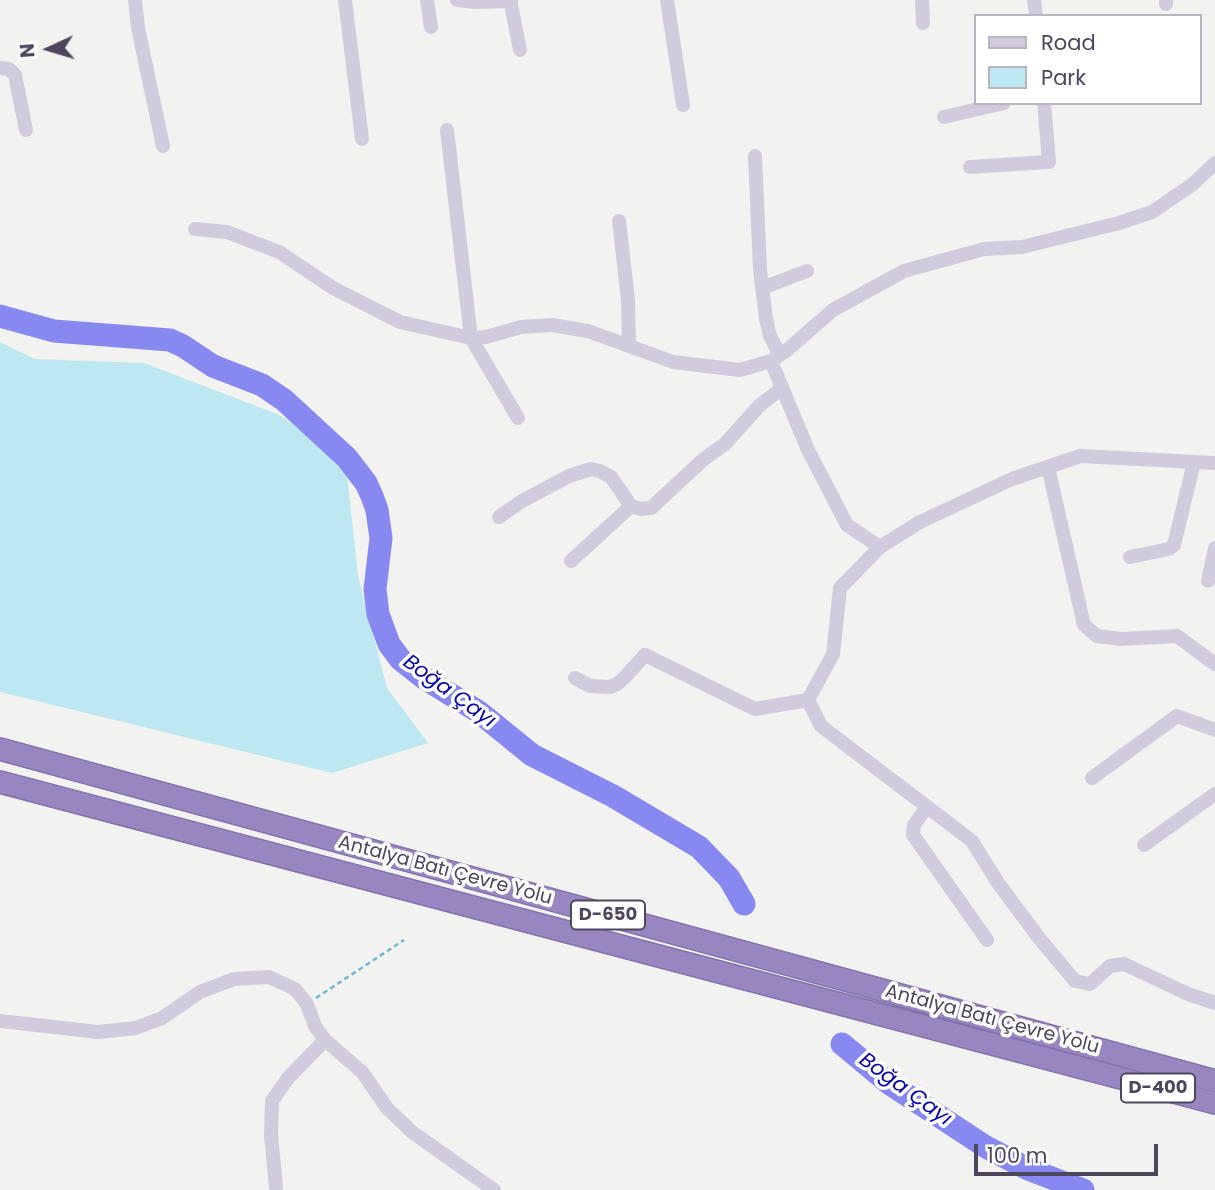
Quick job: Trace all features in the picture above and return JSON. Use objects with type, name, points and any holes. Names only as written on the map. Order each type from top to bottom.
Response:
[{"type":"highway","name":"Antalya Batı Çevre Yolu","points":[[0,749],[1215,1081]]},
{"type":"highway","name":"Antalya Batı Çevre Yolu","points":[[0,782],[1215,1103]]},
{"type":"street","points":[[135,0],[138,28],[163,146]]},
{"type":"street","points":[[345,0],[362,139]]},
{"type":"street","points":[[427,0],[431,27]]},
{"type":"street","points":[[457,0],[511,0],[520,50]]},
{"type":"street","points":[[667,0],[683,105]]},
{"type":"street","points":[[922,0],[923,23]]},
{"type":"street","points":[[0,68],[9,69],[15,75],[26,130]]},
{"type":"street","points":[[944,117],[995,105]]},
{"type":"street","points":[[970,167],[1049,162],[1044,105]]},
{"type":"street","points":[[447,130],[471,338],[518,418]]},
{"type":"street","points":[[755,156],[762,288],[766,320],[782,388],[808,450],[847,525],[880,547]]},
{"type":"street","points":[[195,229],[227,232],[279,252],[332,288],[400,322],[471,338],[486,337],[521,327],[552,325],[588,331],[673,362],[740,370],[776,358],[833,310],[904,271],[984,249],[1023,247],[1152,212],[1193,184],[1215,163]]},
{"type":"street","points":[[620,221],[628,300],[629,346]]},
{"type":"street","points":[[762,288],[807,271]]},
{"type":"street","points":[[499,517],[522,501],[569,476],[591,469],[611,477],[631,506],[651,508],[704,458],[725,444],[759,406],[782,388]]},
{"type":"street","points":[[808,701],[833,654],[841,588],[880,547],[920,522],[1012,479],[1080,456],[1215,463]]},
{"type":"street","points":[[1130,557],[1169,549],[1174,545],[1194,462]]},
{"type":"street","points":[[1048,467],[1084,625],[1097,636],[1121,639],[1177,636],[1215,664]]},
{"type":"street","points":[[571,561],[631,506]]},
{"type":"street","points":[[1208,580],[1215,548]]},
{"type":"street","points":[[575,678],[590,686],[610,687],[625,677],[645,654],[755,709],[808,701]]},
{"type":"street","points":[[808,701],[821,726],[972,841],[1039,938],[1075,981],[1090,984],[1110,966],[1124,964],[1188,994],[1215,1003]]},
{"type":"street","points":[[1092,778],[1177,716],[1215,730]]},
{"type":"street","points":[[1144,845],[1215,794]]},
{"type":"street","points":[[928,807],[914,825],[913,835],[987,940]]},
{"type":"street","points":[[0,1020],[98,1032],[136,1028],[162,1018],[200,992],[234,979],[269,978],[295,989],[307,1004],[315,1026],[325,1040],[362,1072],[387,1108],[412,1132],[494,1190]]},
{"type":"street","points":[[276,1187],[271,1135],[272,1101],[288,1078],[325,1040]]},
{"type":"path","points":[[307,1004],[404,940]]},
{"type":"green space","points":[[0,342],[35,359],[144,363],[277,414],[345,456],[358,576],[387,688],[428,743],[332,773],[0,692]]},
{"type":"waterway","name":"Boğa Çayı","points":[[0,316],[54,331],[170,340],[213,366],[262,385],[284,400],[347,458],[366,483],[372,496],[381,538],[375,589],[378,614],[389,644],[400,659],[424,678],[479,712],[532,755],[613,796],[699,847],[729,878],[744,904]]},
{"type":"waterway","name":"Boğa Çayı","points":[[842,1044],[890,1084],[986,1147],[1028,1169],[1083,1190]]}]
